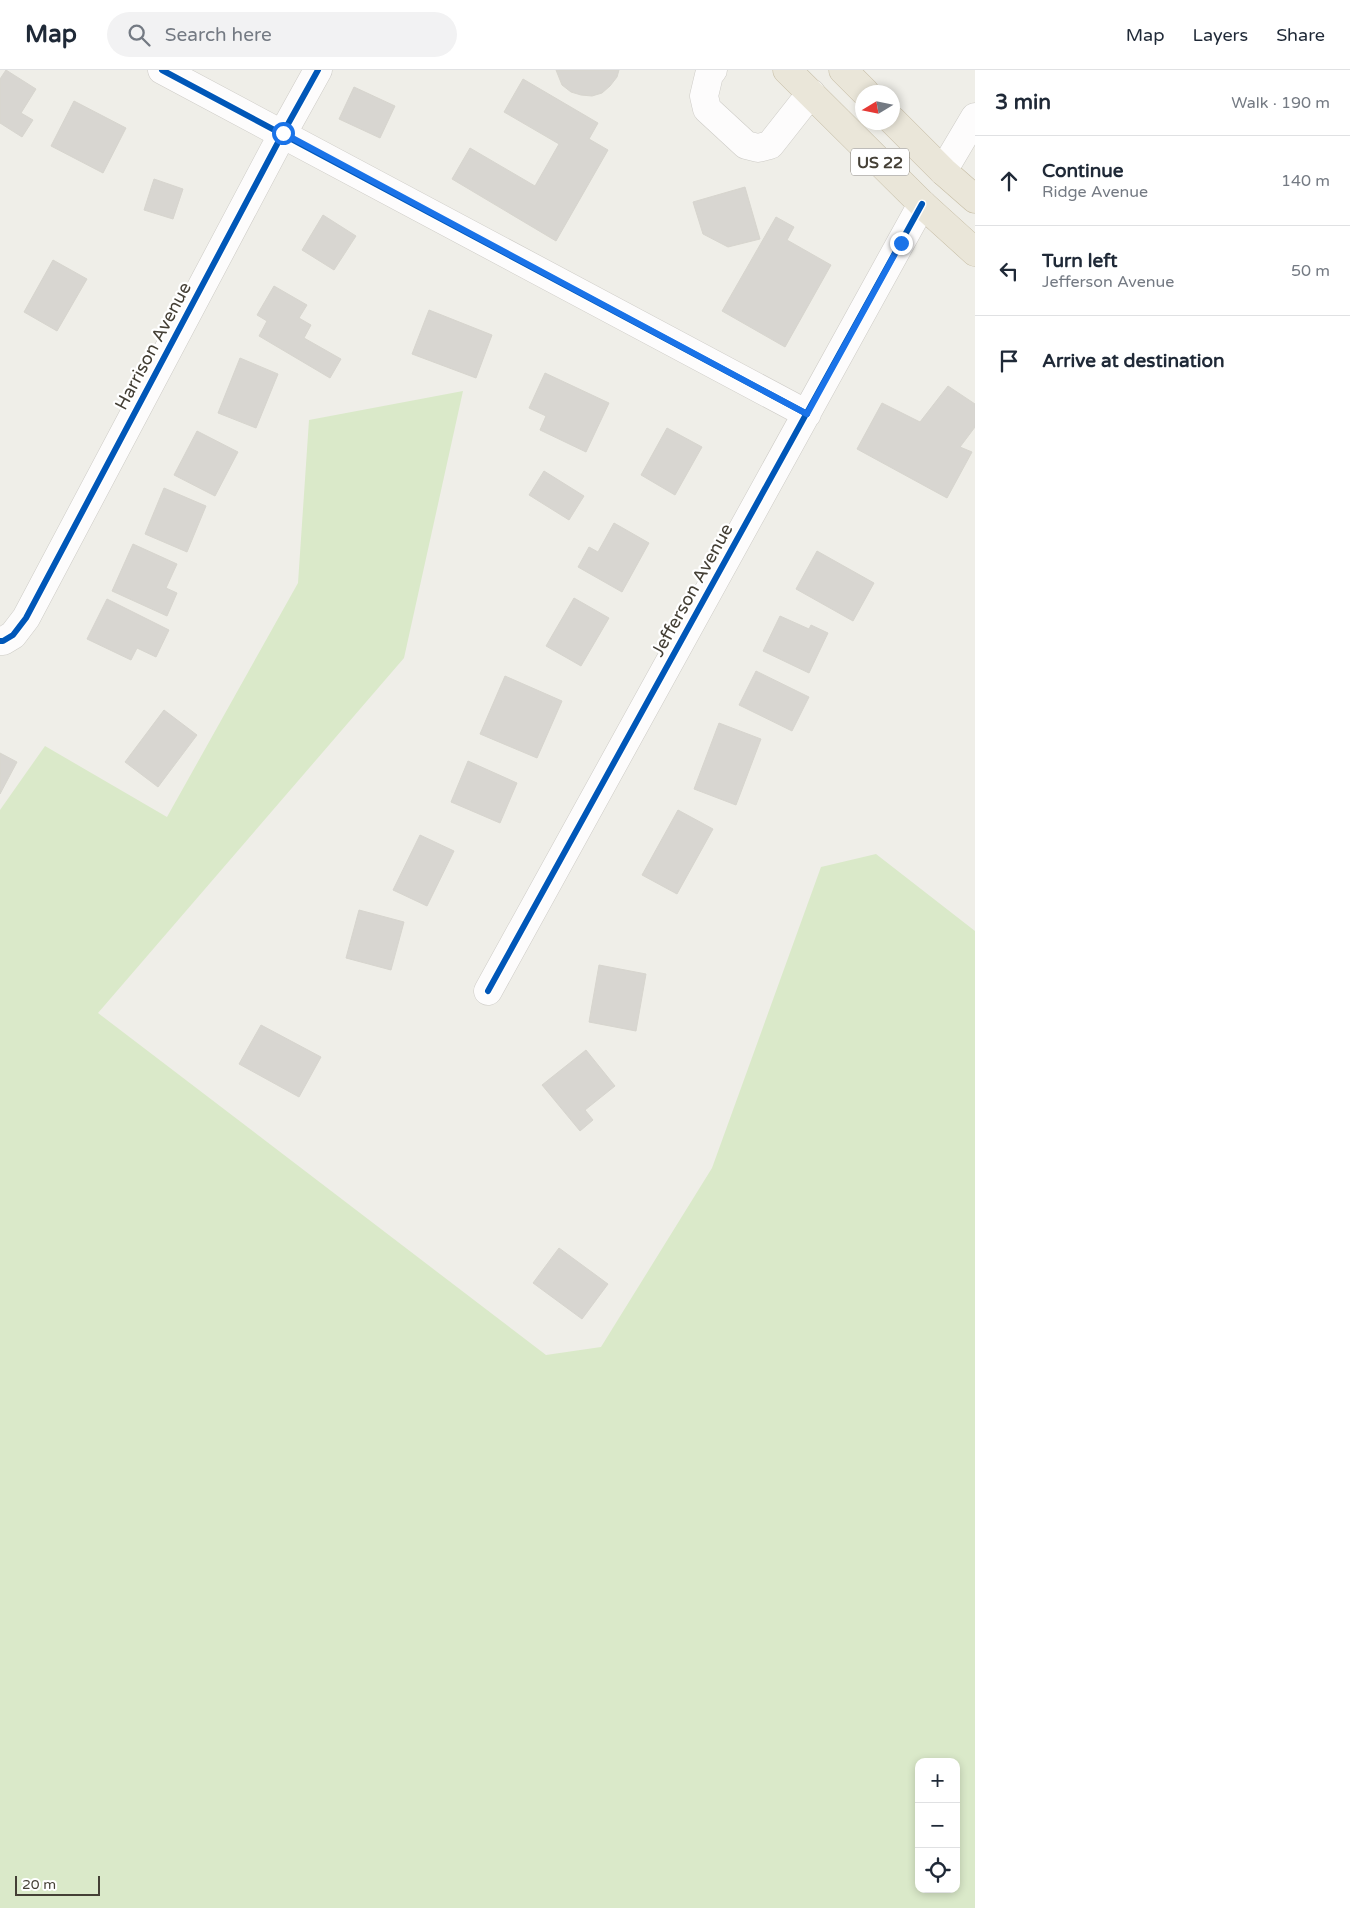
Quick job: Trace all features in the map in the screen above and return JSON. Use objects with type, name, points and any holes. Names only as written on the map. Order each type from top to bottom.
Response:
[{"type":"highway","name":"US 22","points":[[788,70],[922,204],[975,252]]},
{"type":"highway","points":[[843,70],[858,85]]},
{"type":"highway","name":"US 22","points":[[900,128],[943,171],[975,199]]},
{"type":"street","points":[[162,70],[807,414]]},
{"type":"street","name":"Harrison Avenue","points":[[6,638],[26,618],[318,70]]},
{"type":"street","points":[[713,70],[704,96],[707,109],[746,145],[758,148],[770,144],[811,93]]},
{"type":"street","points":[[943,171],[975,117]]},
{"type":"street","name":"Jefferson Avenue","points":[[488,991],[922,204]]},
{"type":"green space","points":[[463,391],[404,658],[98,1013],[546,1355],[601,1347],[712,1168],[821,867],[876,854],[975,931],[975,1908],[0,1908],[0,810],[45,746],[167,817],[298,583],[309,420]]},
{"type":"building","points":[[6,70],[36,89],[21,113],[33,120],[22,137],[0,123],[0,79]]},
{"type":"building","points":[[556,70],[619,70],[617,77],[610,86],[602,93],[592,96],[571,92],[562,85]]},
{"type":"building","points":[[523,79],[598,123],[589,139],[608,150],[556,241],[452,179],[470,148],[535,186],[559,144],[504,112]]},
{"type":"building","points":[[354,87],[395,106],[380,138],[339,119]]},
{"type":"building","points":[[74,101],[126,128],[103,173],[51,146]]},
{"type":"building","points":[[154,179],[183,189],[173,219],[144,210]]},
{"type":"building","points":[[745,187],[760,239],[728,247],[703,234],[693,202]]},
{"type":"building","points":[[323,215],[356,236],[334,270],[302,250]]},
{"type":"building","points":[[776,217],[794,227],[787,240],[831,265],[785,347],[722,311]]},
{"type":"building","points":[[53,260],[87,279],[57,331],[24,312]]},
{"type":"building","points":[[274,286],[307,305],[299,318],[311,325],[304,338],[341,359],[330,378],[259,336],[267,321],[257,315]]},
{"type":"building","points":[[429,310],[492,335],[476,378],[412,354]]},
{"type":"building","points":[[240,358],[278,374],[256,428],[218,413]]},
{"type":"building","points":[[545,373],[609,403],[586,452],[540,430],[546,416],[529,408]]},
{"type":"building","points":[[948,386],[975,404],[975,427],[960,447],[972,452],[947,498],[857,449],[882,403],[920,422]]},
{"type":"building","points":[[667,428],[702,447],[675,495],[641,475]]},
{"type":"building","points":[[197,431],[238,452],[215,496],[174,475]]},
{"type":"building","points":[[544,471],[584,496],[569,520],[529,495]]},
{"type":"building","points":[[164,488],[206,506],[187,552],[145,534]]},
{"type":"building","points":[[614,523],[649,543],[622,592],[578,567],[589,547],[598,552]]},
{"type":"building","points":[[133,544],[177,564],[166,588],[177,593],[167,616],[112,591]]},
{"type":"building","points":[[817,551],[874,583],[853,621],[796,589]]},
{"type":"building","points":[[574,598],[609,618],[581,666],[546,646]]},
{"type":"building","points":[[107,599],[169,630],[156,657],[137,648],[131,660],[87,639]]},
{"type":"building","points":[[780,616],[809,629],[811,625],[828,633],[809,673],[763,651]]},
{"type":"building","points":[[756,671],[809,697],[792,731],[739,705]]},
{"type":"building","points":[[505,676],[562,701],[537,758],[480,734]]},
{"type":"building","points":[[164,710],[197,735],[158,787],[125,762]]},
{"type":"building","points":[[719,723],[761,739],[736,805],[694,789]]},
{"type":"building","points":[[0,753],[17,762],[0,794]]},
{"type":"building","points":[[468,761],[517,783],[500,823],[451,802]]},
{"type":"building","points":[[678,810],[713,829],[677,894],[642,875]]},
{"type":"building","points":[[420,835],[454,851],[427,906],[393,890]]},
{"type":"building","points":[[359,910],[404,922],[391,970],[346,958]]},
{"type":"building","points":[[599,965],[646,974],[636,1031],[589,1022]]},
{"type":"building","points":[[261,1025],[321,1057],[299,1097],[239,1064]]},
{"type":"building","points":[[586,1050],[615,1086],[585,1110],[593,1120],[580,1131],[542,1085]]},
{"type":"building","points":[[559,1248],[608,1284],[582,1319],[533,1283]]},
{"type":"cycle path","points":[[162,70],[807,414]]},
{"type":"cycle path","points":[[0,641],[13,635],[26,618],[318,70]]},
{"type":"cycle path","points":[[488,991],[922,204]]},
{"type":"route","points":[[283,133],[807,414],[901,243]]}]
